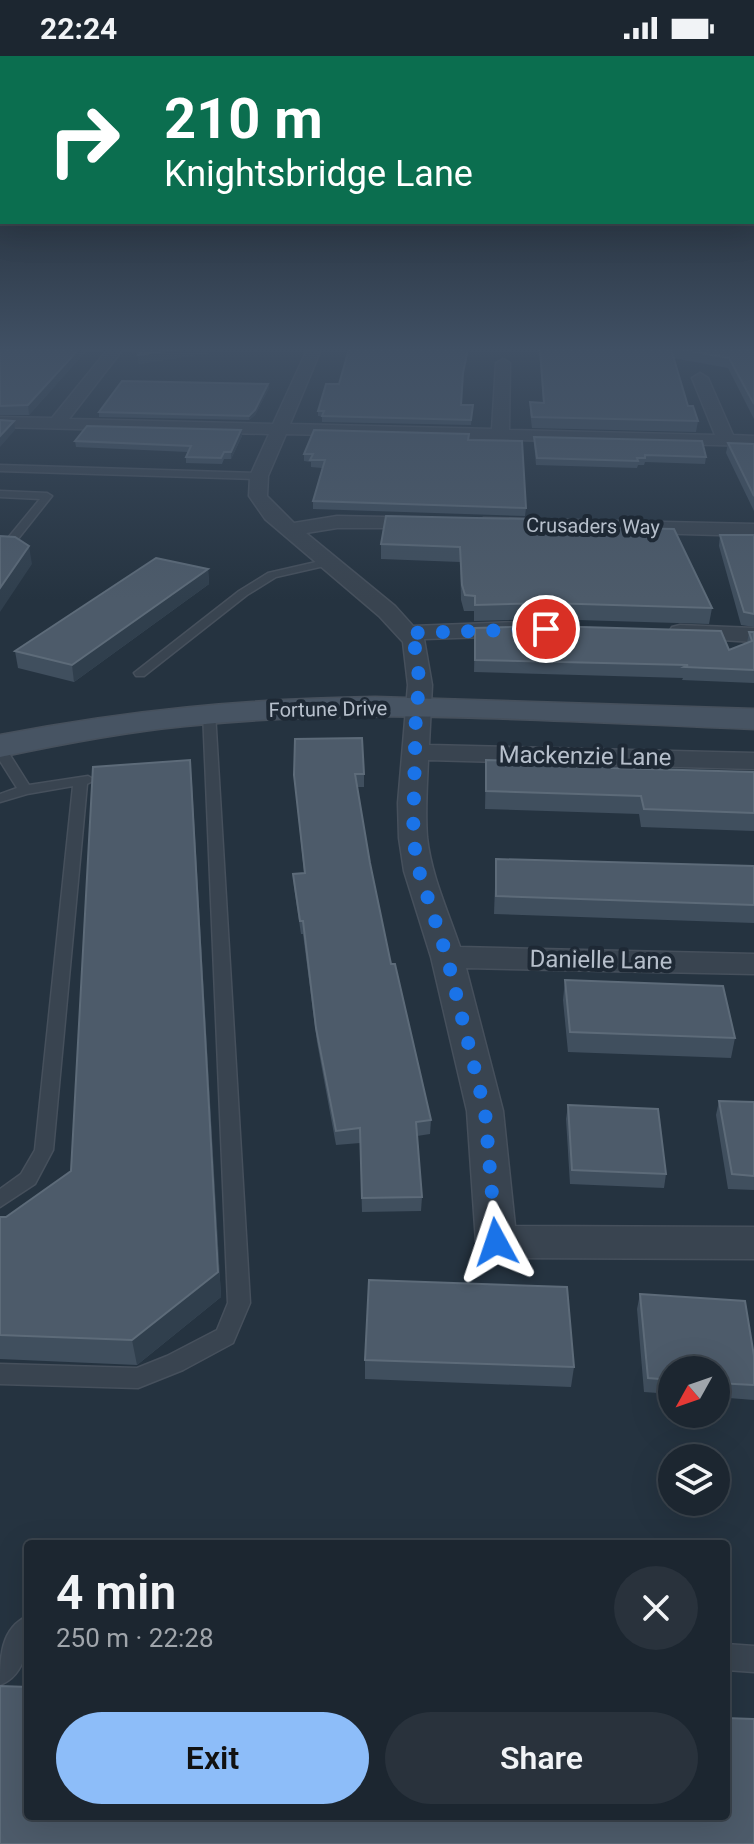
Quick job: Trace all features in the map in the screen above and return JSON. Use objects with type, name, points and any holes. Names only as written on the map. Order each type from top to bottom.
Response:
[{"type":"street","points":[[278,432],[259,476],[258,496],[262,505],[370,595],[414,641],[420,685],[416,708],[413,838],[423,885],[447,957],[485,1111],[496,1242],[754,1243]]},
{"type":"street","points":[[431,432],[754,441]]},
{"type":"street","points":[[723,432],[726,440]]},
{"type":"street","name":"Crusaders Way","points":[[290,530],[346,522],[754,530]]},
{"type":"street","points":[[409,633],[546,629]]},
{"type":"street","points":[[661,632],[754,635]]},
{"type":"street","name":"Fortune Drive","points":[[0,748],[79,728],[209,712],[416,708],[754,719]]},
{"type":"street","name":"Mackenzie Lane","points":[[415,752],[754,761]]},
{"type":"street","name":"Danielle Lane","points":[[447,957],[754,964]]},
{"type":"lane","points":[[0,468],[259,476]]},
{"type":"lane","points":[[0,494],[47,496],[6,547],[0,546]]},
{"type":"lane","points":[[140,673],[243,593],[272,575],[329,562]]},
{"type":"lane","points":[[0,1374],[138,1378],[175,1363],[225,1336],[239,1303],[204,766],[209,712]]},
{"type":"lane","points":[[0,748],[25,790]]},
{"type":"lane","points":[[0,798],[25,790],[104,778]]},
{"type":"lane","points":[[0,1199],[28,1179],[44,1150],[80,782]]},
{"type":"lane","points":[[0,1672],[24,1635]]},
{"type":"lane","points":[[730,1657],[754,1659]]},
{"type":"building","points":[[82,432],[240,432],[231,452],[224,452],[221,458],[186,457],[191,446],[75,441]]},
{"type":"building","points":[[313,432],[469,434],[468,440],[522,441],[526,508],[313,501],[325,460],[310,460],[313,454],[304,454]]},
{"type":"building","points":[[534,437],[702,441],[706,457],[645,455],[645,458],[637,458],[638,461],[537,458]]},
{"type":"building","points":[[728,443],[754,444],[754,496]]},
{"type":"building","points":[[386,516],[527,519],[527,526],[674,529],[712,608],[547,603],[475,605],[475,596],[465,595],[462,585],[460,547],[381,544]]},
{"type":"building","points":[[720,535],[754,535],[754,614],[744,612]]},
{"type":"building","points":[[0,536],[15,537],[29,546],[0,588]]},
{"type":"building","points":[[156,558],[208,569],[72,665],[15,651]]},
{"type":"building","points":[[547,626],[721,631],[729,650],[752,641],[749,632],[754,632],[754,670],[684,667],[688,665],[475,660],[475,628]]},
{"type":"building","points":[[362,738],[364,774],[355,774],[370,863],[391,964],[395,964],[431,1120],[416,1122],[422,1197],[362,1198],[360,1128],[336,1131],[316,1028],[303,921],[300,921],[293,874],[305,873],[294,775],[295,739]]},
{"type":"building","points":[[190,760],[218,1272],[132,1340],[0,1335],[0,1217],[6,1217],[71,1171],[93,767]]},
{"type":"building","points":[[486,760],[754,772],[754,813],[644,809],[641,796],[486,791]]},
{"type":"building","points":[[496,859],[754,866],[754,905],[496,896]]},
{"type":"building","points":[[565,980],[723,986],[735,1038],[570,1032]]},
{"type":"building","points":[[719,1101],[754,1102],[754,1176],[732,1174]]},
{"type":"building","points":[[568,1105],[658,1109],[666,1174],[572,1170]]},
{"type":"building","points":[[369,1280],[567,1287],[574,1367],[365,1360]]},
{"type":"building","points":[[640,1294],[745,1301],[754,1356],[754,1385],[730,1384],[730,1356],[658,1356],[658,1379],[648,1378]]},
{"type":"building","points":[[0,1686],[24,1687],[24,1820],[730,1820],[730,1718],[754,1719],[754,1844],[0,1844]]},
{"type":"route","points":[[496,1242],[485,1111],[447,957],[419,871],[413,838],[416,708],[420,685],[414,641],[409,633],[546,629]]}]
